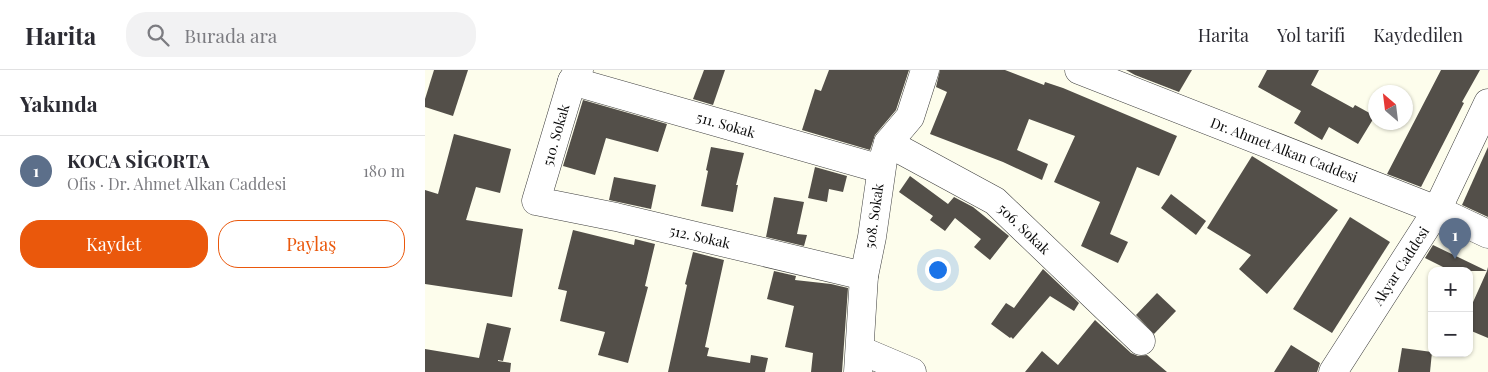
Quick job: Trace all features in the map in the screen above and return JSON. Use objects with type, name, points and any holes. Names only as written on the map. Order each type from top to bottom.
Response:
[{"type":"street","name":"508. Sokak","points":[[859,361],[864,276],[872,237],[881,169],[888,143],[910,117],[925,70]]},
{"type":"street","name":"Dr. Ahmet Alkan Caddesi","points":[[1079,70],[1437,210],[1488,234]]},
{"type":"street","name":"511. Sokak","points":[[576,76],[881,169]]},
{"type":"street","name":"510. Sokak","points":[[537,201],[576,76]]},
{"type":"street","name":"Akyar Caddesi","points":[[1338,369],[1437,210],[1488,103]]},
{"type":"street","name":"506. Sokak","points":[[888,143],[995,201],[1141,341]]},
{"type":"street","name":"512. Sokak","points":[[537,201],[617,217],[864,276]]},
{"type":"street","points":[[859,361],[911,372]]},
{"type":"building","points":[[434,70],[468,70],[453,116],[425,107],[425,99]]},
{"type":"building","points":[[704,70],[725,70],[713,105],[693,99]]},
{"type":"building","points":[[829,70],[909,70],[896,110],[875,135],[870,150],[802,130],[815,89],[821,91]]},
{"type":"building","points":[[940,70],[1005,70],[1044,85],[1045,82],[1063,88],[1177,136],[1159,176],[1137,167],[1110,234],[1128,242],[1118,263],[1081,246],[1100,202],[1054,182],[1075,136],[1029,119],[1017,150],[1048,164],[1042,180],[1003,162],[930,134],[947,92],[936,87]]},
{"type":"building","points":[[1126,70],[1192,70],[1179,92]]},
{"type":"building","points":[[1267,70],[1319,70],[1311,85],[1353,108],[1355,105],[1368,112],[1368,128],[1358,144],[1329,127],[1322,140],[1294,123],[1301,111],[1258,87]]},
{"type":"building","points":[[1441,70],[1480,70],[1462,102],[1464,103],[1421,187],[1387,174],[1410,130],[1413,130],[1413,124]]},
{"type":"building","points":[[583,100],[667,124],[658,152],[606,138],[595,175],[563,166]]},
{"type":"building","points":[[454,134],[511,149],[500,193],[476,187],[466,220],[523,229],[512,297],[425,284],[425,190],[438,194]]},
{"type":"building","points":[[711,147],[744,153],[736,185],[738,185],[733,212],[701,206]]},
{"type":"building","points":[[1488,147],[1488,217],[1462,205]]},
{"type":"building","points":[[1252,156],[1338,210],[1267,294],[1239,269],[1251,255],[1207,228]]},
{"type":"building","points":[[815,167],[847,176],[843,192],[829,189],[827,202],[808,198]]},
{"type":"building","points":[[910,176],[948,204],[954,197],[973,207],[1009,236],[990,260],[974,247],[981,239],[955,218],[945,231],[930,220],[933,216],[899,192]]},
{"type":"building","points":[[614,177],[656,185],[651,209],[609,200]]},
{"type":"building","points":[[1171,194],[1206,221],[1196,235],[1161,208]]},
{"type":"building","points":[[774,197],[804,202],[797,234],[807,235],[804,246],[766,237]]},
{"type":"building","points":[[1350,217],[1390,242],[1332,333],[1293,309]]},
{"type":"building","points":[[573,230],[634,245],[635,239],[655,244],[645,286],[648,287],[628,363],[598,355],[605,332],[560,321],[567,291],[558,289]]},
{"type":"building","points":[[1433,245],[1487,271],[1473,271],[1473,267],[1443,267],[1425,258]]},
{"type":"building","points":[[693,252],[724,260],[705,347],[709,348],[707,356],[750,363],[751,355],[768,358],[765,372],[668,372]]},
{"type":"building","points":[[1488,267],[1488,338],[1473,332],[1473,302]]},
{"type":"building","points":[[1043,269],[1079,303],[1074,311],[1050,296],[1013,339],[1010,338],[991,324],[1006,303],[1014,308]]},
{"type":"building","points":[[774,271],[796,276],[795,280],[848,288],[842,372],[811,372],[813,353],[785,347],[794,306],[767,299]]},
{"type":"building","points":[[1157,293],[1176,311],[1154,334],[1136,315]]},
{"type":"building","points":[[1095,320],[1131,353],[1138,356],[1147,355],[1167,372],[1025,372],[1042,351],[1058,365]]},
{"type":"building","points":[[487,323],[511,328],[503,361],[498,360],[511,363],[510,372],[425,372],[425,349],[479,358]]},
{"type":"building","points":[[1291,345],[1320,363],[1317,372],[1274,372]]},
{"type":"building","points":[[1402,348],[1428,351],[1428,357],[1432,357],[1430,372],[1398,372]]},
{"type":"place","name":"KOCA SİGORTA","points":[[1455,259]]}]
